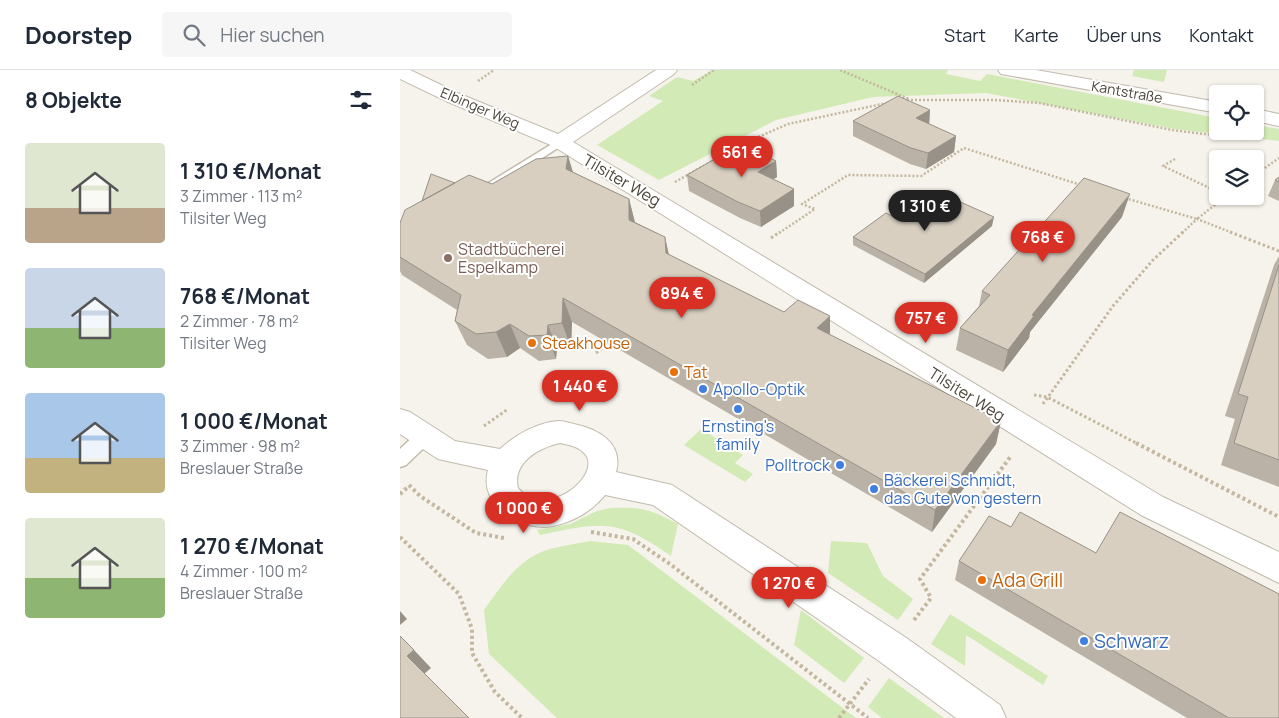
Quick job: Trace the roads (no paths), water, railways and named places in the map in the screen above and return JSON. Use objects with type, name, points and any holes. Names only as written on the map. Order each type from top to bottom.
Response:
[{"type":"street","points":[[560,142],[668,70]]},
{"type":"street","name":"Kantstraße","points":[[1007,70],[1209,106]]},
{"type":"street","name":"Elbinger Weg","points":[[400,72],[454,98],[560,142]]},
{"type":"street","points":[[1264,117],[1279,120]]},
{"type":"street","name":"Tilsiter Weg","points":[[560,142],[651,196],[1028,432],[1152,506],[1279,568]]},
{"type":"street","points":[[400,420],[448,451],[507,462]]},
{"type":"street","points":[[560,432],[588,438],[598,446],[602,456],[603,468],[598,481],[588,494],[573,505],[555,512],[536,513],[521,509],[509,501],[502,490],[502,476],[507,462],[516,451],[537,438],[560,432]]},
{"type":"street","points":[[598,481],[661,494],[892,649],[987,718]]},
{"type":"lane","points":[[486,188],[560,142]]},
{"type":"lane","points":[[400,460],[424,437]]},
{"type":"place","name":"Stadtbücherei Espelkamp","points":[[448,258]]},
{"type":"place","name":"Steakhouse","points":[[532,343]]},
{"type":"place","name":"Tat","points":[[674,372]]},
{"type":"place","name":"Apollo-Optik","points":[[703,389]]},
{"type":"place","name":"Ernsting's family","points":[[738,409]]},
{"type":"place","name":"Polltrock","points":[[840,465]]},
{"type":"place","name":"Bäckerei Schmidt, das Gute von gestern","points":[[874,489]]},
{"type":"place","name":"Ada Grill","points":[[982,580]]},
{"type":"place","name":"Schwarz","points":[[1084,641]]}]
